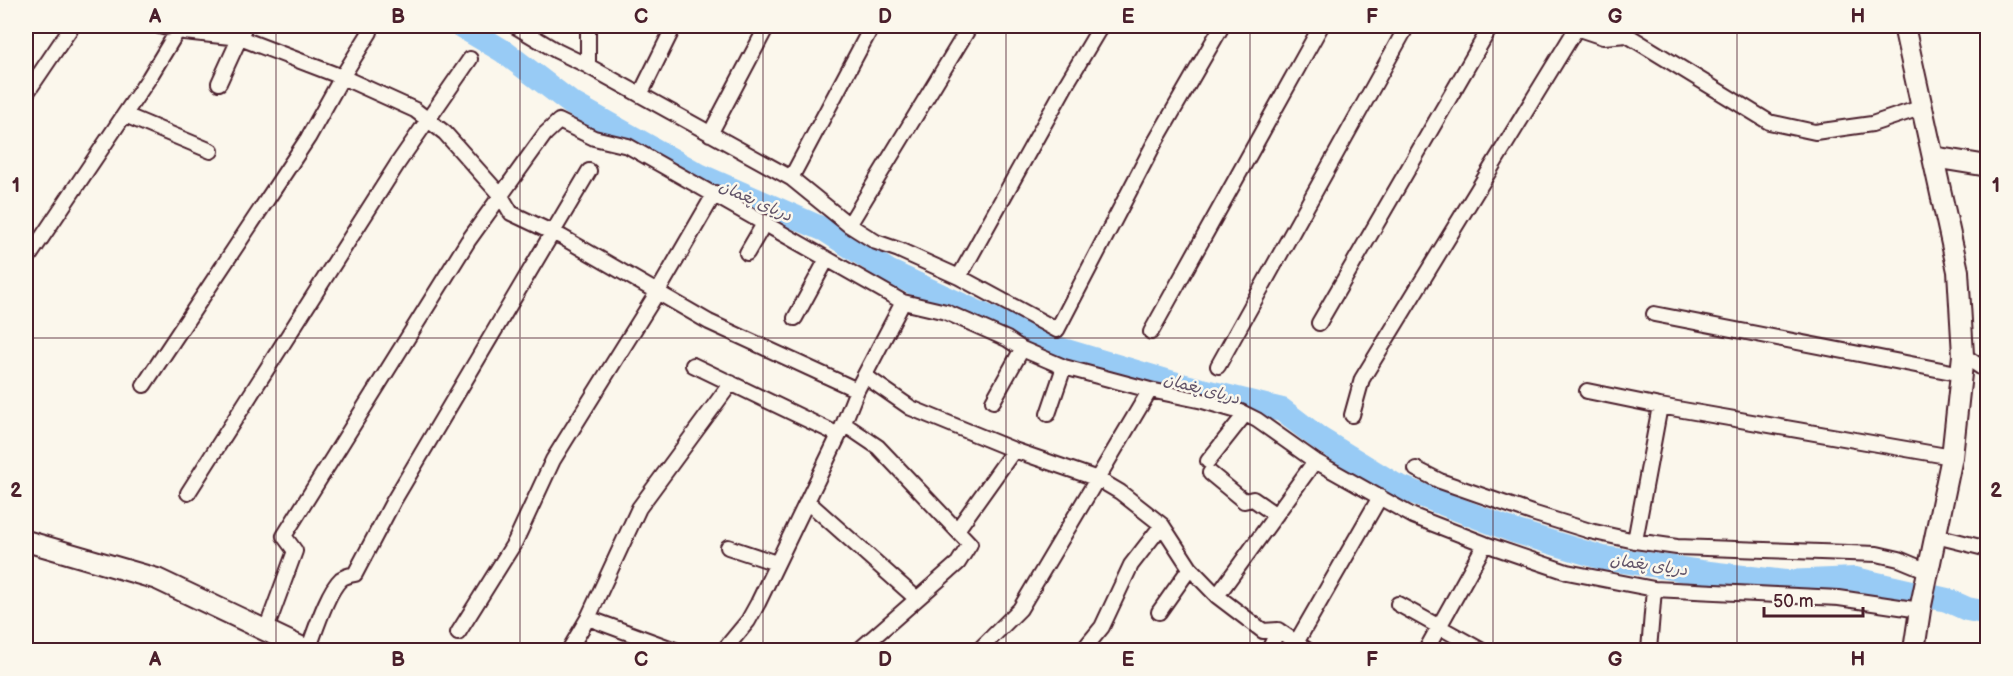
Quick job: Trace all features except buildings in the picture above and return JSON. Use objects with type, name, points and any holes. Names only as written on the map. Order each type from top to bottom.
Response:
[{"type":"street","points":[[26,94],[72,26]]},
{"type":"street","points":[[159,26],[178,30],[242,32],[415,110],[445,133],[501,196],[511,213],[552,232],[709,322],[857,390]]},
{"type":"street","points":[[516,26],[557,51],[791,178],[849,225],[876,242],[899,250],[959,278],[1057,330],[1154,144],[1222,26]]},
{"type":"street","points":[[588,26],[588,66]]},
{"type":"street","points":[[640,95],[674,26]]},
{"type":"street","points":[[710,134],[766,26]]},
{"type":"street","points":[[791,178],[872,26]]},
{"type":"street","points":[[849,225],[970,26]]},
{"type":"street","points":[[959,278],[1101,26]]},
{"type":"street","points":[[1151,332],[1321,26]]},
{"type":"street","points":[[1218,366],[1407,26]]},
{"type":"street","points":[[1319,323],[1491,26]]},
{"type":"street","points":[[1904,26],[1958,271],[1963,364],[1952,457],[1920,608],[1914,651]]},
{"type":"street","points":[[1352,415],[1362,379],[1573,27],[1603,37],[1628,35],[1769,122],[1815,132],[1872,124],[1923,107]]},
{"type":"street","points":[[26,261],[125,115],[178,30]]},
{"type":"street","points":[[219,83],[242,32]]},
{"type":"street","points":[[144,385],[308,138],[370,32]]},
{"type":"street","points":[[188,493],[398,162],[470,59]]},
{"type":"street","points":[[125,115],[211,151]]},
{"type":"street","points":[[266,630],[296,551],[284,536],[468,240],[545,134],[559,121],[594,138],[628,146],[715,193],[903,302],[946,312],[1064,368],[1241,412],[1257,420],[1316,461],[1416,518],[1485,544],[1567,572],[1654,589],[1839,598],[1920,608]]},
{"type":"street","points":[[1933,157],[1988,166]]},
{"type":"street","points":[[26,541],[157,579],[308,651],[322,612],[333,592],[343,578],[355,574],[393,502],[589,171]]},
{"type":"street","points":[[458,633],[515,542],[553,460],[657,293],[715,193]]},
{"type":"street","points":[[747,253],[765,222]]},
{"type":"street","points":[[795,318],[827,259]]},
{"type":"street","points":[[724,651],[748,621],[841,429],[857,390],[903,302]]},
{"type":"street","points":[[1654,314],[1963,364],[1988,372]]},
{"type":"street","points":[[993,401],[1022,349]]},
{"type":"street","points":[[693,365],[878,447],[970,544],[966,552],[917,600],[859,651]]},
{"type":"street","points":[[1048,414],[1064,368]]},
{"type":"street","points":[[865,376],[911,408],[1014,450],[1098,479],[1120,492],[1162,525],[1190,568],[1217,596],[1263,631],[1278,630],[1302,647],[1380,497]]},
{"type":"street","points":[[569,651],[588,618],[639,508],[731,383]]},
{"type":"street","points":[[978,651],[1020,609],[1150,390]]},
{"type":"street","points":[[1587,391],[1952,457]]},
{"type":"street","points":[[1635,541],[1660,406]]},
{"type":"street","points":[[1241,412],[1242,418],[1209,467],[1244,501],[1253,499],[1276,515]]},
{"type":"street","points":[[957,530],[1014,450]]},
{"type":"street","points":[[1217,596],[1316,461]]},
{"type":"street","points":[[1416,469],[1440,482],[1532,513],[1590,531],[1635,541],[1677,547],[1877,554],[1899,559],[1927,577]]},
{"type":"street","points":[[807,501],[917,600]]},
{"type":"street","points":[[1083,651],[1102,627],[1131,565],[1162,525]]},
{"type":"street","points":[[1936,536],[1988,549]]},
{"type":"street","points":[[1426,651],[1485,544]]},
{"type":"street","points":[[728,547],[776,563]]},
{"type":"street","points":[[1160,612],[1190,568]]},
{"type":"street","points":[[1649,651],[1654,589]]},
{"type":"street","points":[[1398,604],[1480,651]]},
{"type":"street","points":[[588,618],[675,651]]},
{"type":"street","points":[[1269,651],[1278,630]]},
{"type":"waterway","name":"دریای پغمان","points":[[461,26],[503,51],[571,103],[699,175],[825,230],[890,272],[1053,347],[1173,383],[1282,410],[1320,439],[1395,485],[1514,531],[1603,558],[1785,582],[1855,579],[1947,600],[1967,609],[1988,613]]}]
